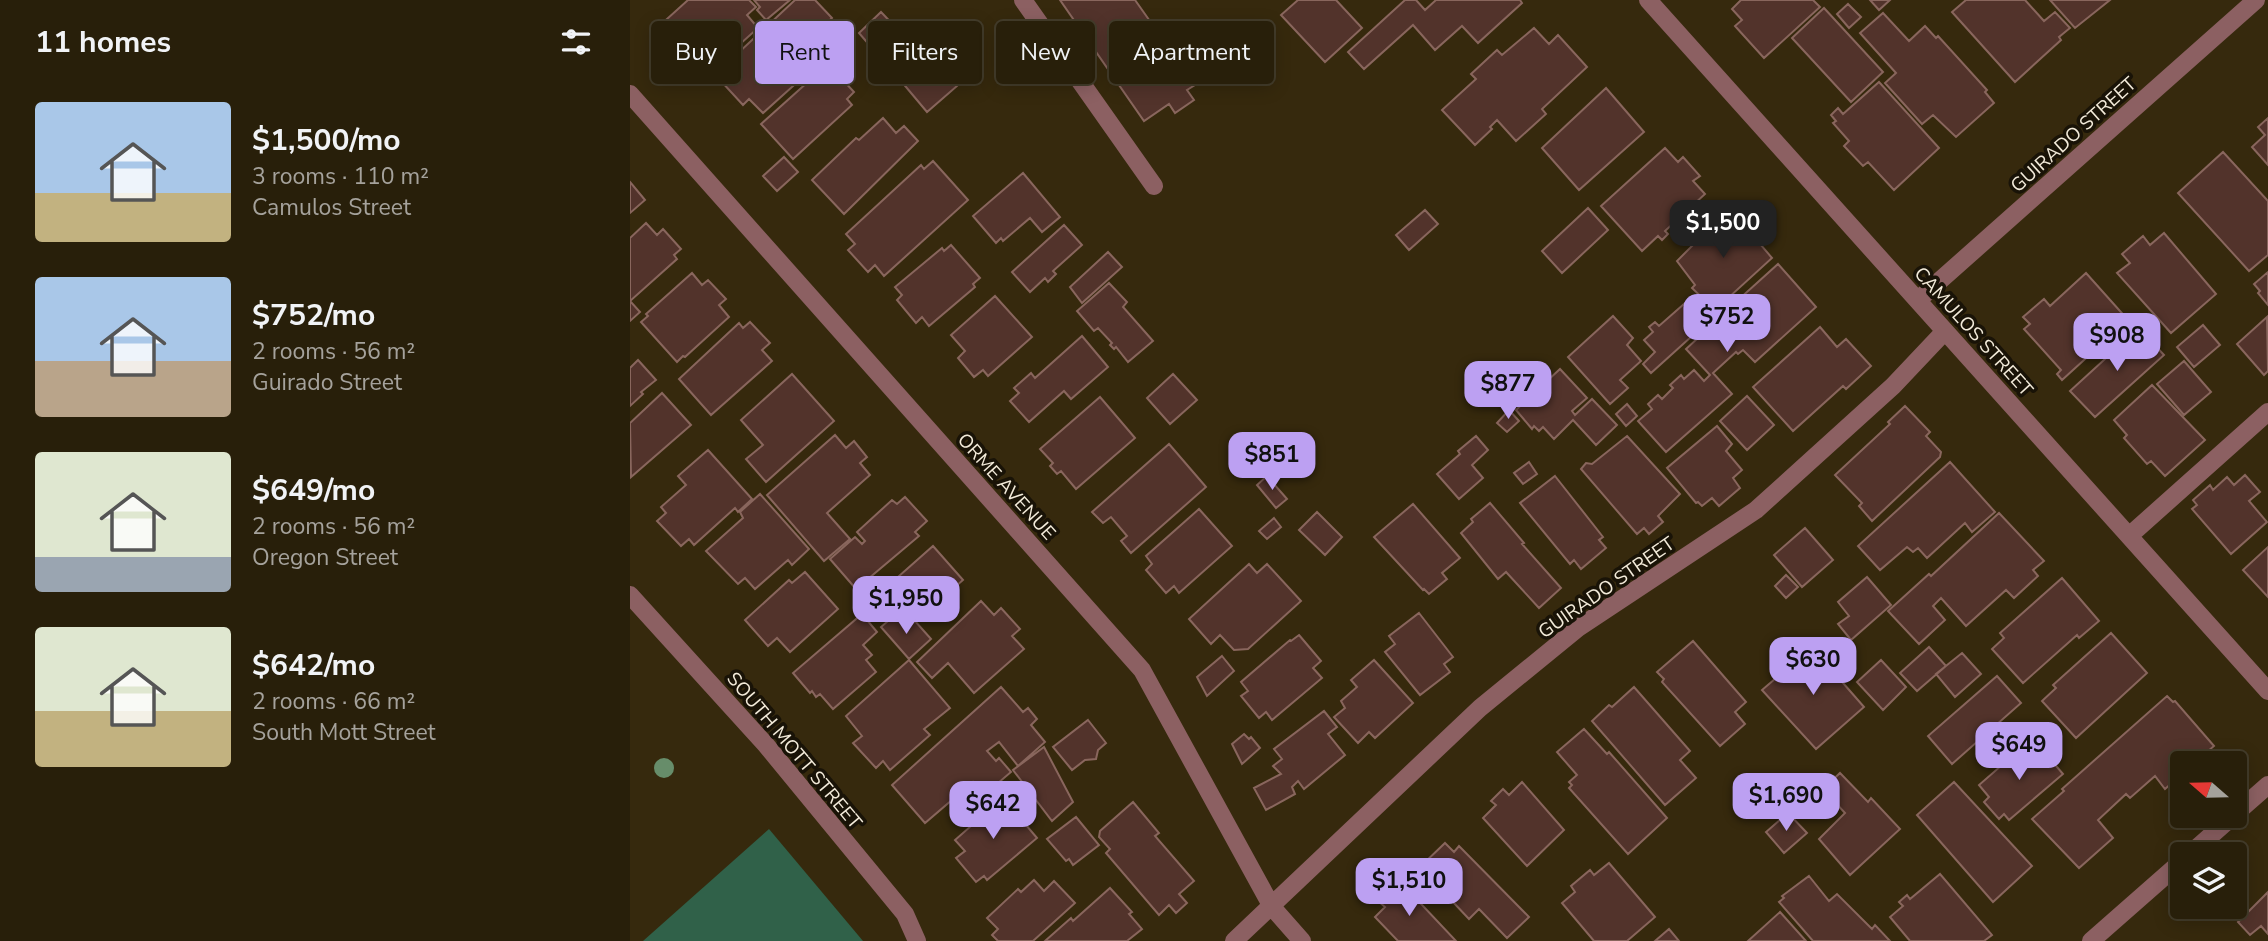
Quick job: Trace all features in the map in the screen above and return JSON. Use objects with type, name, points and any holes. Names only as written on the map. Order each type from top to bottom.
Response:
[{"type":"street","points":[[1023,0],[1154,186]]},
{"type":"street","name":"CAMULOS STREET","points":[[1648,0],[2268,691]]},
{"type":"street","name":"GUIRADO STREET","points":[[1918,300],[2256,0]]},
{"type":"street","name":"ORME AVENUE","points":[[630,94],[1142,670],[1272,907],[1302,941]]},
{"type":"street","name":"GUIRADO STREET","points":[[1234,941],[1480,708],[1578,628],[1756,510],[1893,386],[1945,331]]},
{"type":"street","points":[[2129,536],[2268,412]]},
{"type":"street","name":"SOUTH MOTT STREET","points":[[630,594],[766,745],[905,914],[917,941]]},
{"type":"street","points":[[2247,804],[2268,785]]},
{"type":"street","points":[[2204,842],[2219,828]]},
{"type":"street","points":[[2091,941],[2170,872]]},
{"type":"green space","points":[[769,829],[863,941],[643,941]]},
{"type":"building","points":[[688,0],[749,0],[756,7],[747,15],[755,24],[755,31],[741,43],[741,21],[665,21]]},
{"type":"building","points":[[754,0],[790,0],[766,20],[757,10],[760,7]]},
{"type":"building","points":[[795,0],[815,0],[832,18],[829,21],[772,21]]},
{"type":"building","points":[[1060,0],[1135,0],[1150,21],[1109,21],[1109,71],[1095,50],[1095,21],[1075,21]]},
{"type":"building","points":[[1298,0],[1336,0],[1362,28],[1325,62],[1281,15]]},
{"type":"building","points":[[1405,0],[1416,0],[1425,10],[1436,0],[1520,0],[1522,3],[1478,43],[1462,26],[1435,50],[1413,25],[1364,69],[1348,52]]},
{"type":"building","points":[[1741,0],[1813,0],[1820,7],[1764,58],[1735,26],[1742,20],[1732,9]]},
{"type":"building","points":[[1870,0],[1890,0],[1879,10]]},
{"type":"building","points":[[1966,0],[2025,0],[2044,21],[2055,12],[2070,28],[2059,37],[2061,40],[2015,82],[1952,12]]},
{"type":"building","points":[[2050,0],[2110,0],[2075,28]]},
{"type":"building","points":[[1848,4],[1861,17],[1849,28],[1837,14]]},
{"type":"building","points":[[1824,8],[1883,72],[1851,102],[1792,38]]},
{"type":"building","points":[[881,12],[890,21],[872,21]]},
{"type":"building","points":[[1883,13],[1909,41],[1925,26],[1936,38],[1938,36],[1987,90],[1985,92],[1994,103],[1956,137],[1933,115],[1922,124],[1885,83],[1896,73],[1860,33]]},
{"type":"building","points":[[868,24],[868,43],[859,33]]},
{"type":"building","points":[[1534,28],[1549,44],[1558,35],[1587,67],[1542,109],[1546,114],[1516,141],[1497,120],[1490,127],[1492,129],[1475,145],[1442,110],[1476,79],[1471,74],[1497,50],[1502,55]]},
{"type":"building","points":[[755,37],[755,84],[795,84],[763,113],[749,99],[743,105],[724,84],[741,84],[741,50]]},
{"type":"building","points":[[1879,82],[1939,148],[1894,190],[1868,162],[1863,166],[1844,146],[1849,141],[1833,123],[1836,121],[1831,115],[1838,108],[1843,114]]},
{"type":"building","points":[[806,84],[847,84],[854,92],[847,99],[852,105],[793,159],[761,124]]},
{"type":"building","points":[[904,84],[957,86],[927,112]]},
{"type":"building","points":[[1118,84],[1194,84],[1187,90],[1194,100],[1175,113],[1169,104],[1144,121]]},
{"type":"building","points":[[1606,88],[1644,132],[1579,190],[1542,148]]},
{"type":"building","points":[[883,118],[896,133],[904,126],[918,141],[844,214],[812,180],[856,138],[859,140]]},
{"type":"building","points":[[2268,118],[2268,165],[2252,147],[2265,135],[2258,127]]},
{"type":"building","points":[[1665,148],[1678,162],[1683,157],[1700,176],[1693,181],[1705,194],[1665,231],[1668,234],[1662,240],[1658,236],[1642,251],[1601,206]]},
{"type":"building","points":[[2223,152],[2268,201],[2268,255],[2249,271],[2178,193]]},
{"type":"building","points":[[784,157],[798,172],[777,191],[763,176]]},
{"type":"building","points":[[933,161],[968,200],[884,276],[875,265],[868,272],[848,250],[855,244],[846,234],[921,165],[924,169]]},
{"type":"building","points":[[1023,173],[1060,217],[1042,232],[1030,218],[1003,241],[1001,238],[996,243],[973,216]]},
{"type":"building","points":[[630,182],[645,200],[630,213]]},
{"type":"building","points":[[1588,208],[1608,230],[1562,273],[1542,251]]},
{"type":"building","points":[[1425,210],[1438,224],[1409,250],[1396,235]]},
{"type":"building","points":[[1729,213],[1744,225],[1772,258],[1715,310],[1692,288],[1695,285],[1677,261],[1716,219],[1720,222]]},
{"type":"building","points":[[646,223],[657,235],[663,229],[681,249],[674,255],[677,259],[630,301],[630,238]]},
{"type":"building","points":[[1064,225],[1082,245],[1053,271],[1056,274],[1048,282],[1045,278],[1030,292],[1012,272]]},
{"type":"building","points":[[2164,233],[2216,294],[2171,333],[2117,273],[2130,263],[2122,254],[2143,236],[2150,245]]},
{"type":"building","points":[[951,245],[980,278],[973,284],[975,287],[929,326],[922,317],[916,323],[897,300],[902,295],[895,287],[942,248],[944,251]]},
{"type":"building","points":[[1108,252],[1122,267],[1082,303],[1070,287]]},
{"type":"building","points":[[1778,264],[1816,307],[1755,362],[1743,350],[1738,354],[1736,352],[1713,373],[1732,394],[1666,452],[1638,421],[1652,409],[1648,404],[1658,395],[1662,399],[1673,388],[1670,385],[1681,375],[1684,379],[1694,370],[1704,381],[1710,375],[1686,349],[1711,326],[1719,335],[1725,329],[1717,319]]},
{"type":"building","points":[[2268,272],[2268,305],[2254,284]]},
{"type":"building","points":[[692,273],[702,285],[708,280],[726,299],[719,305],[729,317],[677,362],[641,322],[648,316],[646,314]]},
{"type":"building","points":[[2086,273],[2128,320],[2062,380],[2057,374],[2061,370],[2024,329],[2030,324],[2023,317],[2044,299],[2050,306]]},
{"type":"building","points":[[1109,283],[1127,302],[1123,307],[1153,341],[1128,362],[1116,347],[1114,349],[1110,345],[1112,343],[1098,328],[1094,331],[1077,311]]},
{"type":"building","points":[[995,296],[1032,337],[988,376],[983,370],[974,377],[958,358],[965,351],[951,335]]},
{"type":"building","points":[[1692,297],[1712,318],[1651,373],[1643,364],[1655,352],[1644,340],[1653,332],[1649,327],[1655,322],[1659,326]]},
{"type":"building","points":[[630,301],[640,312],[630,321]]},
{"type":"building","points":[[1613,316],[1633,338],[1627,345],[1641,361],[1620,380],[1628,388],[1610,404],[1568,357]]},
{"type":"building","points":[[2267,317],[2268,371],[2264,375],[2237,344]]},
{"type":"building","points":[[750,322],[770,343],[762,350],[772,361],[711,415],[679,379],[739,323],[743,328]]},
{"type":"building","points":[[2203,325],[2220,345],[2194,367],[2177,347]]},
{"type":"building","points":[[1820,327],[1837,347],[1846,339],[1871,366],[1846,389],[1843,386],[1793,431],[1753,387]]},
{"type":"building","points":[[2139,328],[2164,355],[2095,417],[2070,391]]},
{"type":"building","points":[[1082,336],[1108,367],[1071,399],[1064,391],[1029,422],[1010,401],[1019,393],[1014,388],[1031,373],[1035,378]]},
{"type":"building","points":[[638,360],[656,380],[641,392],[643,394],[630,406],[630,368]]},
{"type":"building","points":[[2184,361],[2211,392],[2184,415],[2157,384]]},
{"type":"building","points":[[1560,369],[1587,398],[1572,411],[1575,415],[1592,399],[1617,425],[1596,445],[1573,420],[1554,439],[1543,427],[1539,431],[1534,426],[1532,429],[1516,410]]},
{"type":"building","points":[[792,374],[834,421],[766,482],[746,459],[763,445],[741,420]]},
{"type":"building","points":[[1173,374],[1197,400],[1170,424],[1147,398]]},
{"type":"building","points":[[2152,385],[2205,440],[2165,476],[2151,461],[2147,464],[2124,438],[2127,435],[2114,420]]},
{"type":"building","points":[[662,393],[691,425],[631,477],[630,423]]},
{"type":"building","points":[[1747,396],[1774,425],[1747,450],[1720,421]]},
{"type":"building","points":[[1100,397],[1135,438],[1076,489],[1061,471],[1057,474],[1050,466],[1053,463],[1040,449]]},
{"type":"building","points":[[1627,404],[1637,416],[1626,426],[1616,414]]},
{"type":"building","points":[[1905,406],[1930,432],[1926,436],[1941,452],[1940,457],[1872,521],[1859,506],[1862,503],[1835,475],[1890,424],[1888,422]]},
{"type":"building","points":[[1509,410],[1519,421],[1507,432],[1497,423]]},
{"type":"building","points":[[1717,426],[1732,444],[1726,451],[1742,470],[1733,478],[1740,488],[1719,506],[1712,498],[1702,506],[1696,503],[1667,468]]},
{"type":"building","points":[[835,435],[846,448],[854,441],[867,457],[860,463],[870,475],[827,513],[850,539],[824,561],[767,495]]},
{"type":"building","points":[[1476,436],[1488,450],[1472,465],[1483,478],[1459,499],[1437,474]]},
{"type":"building","points":[[1627,436],[1680,494],[1658,516],[1663,522],[1649,534],[1644,528],[1637,534],[1581,469],[1586,463],[1592,464]]},
{"type":"building","points":[[1169,444],[1206,487],[1131,553],[1121,541],[1127,536],[1111,517],[1103,523],[1092,512]]},
{"type":"building","points":[[708,450],[752,499],[738,512],[735,508],[694,545],[689,539],[681,546],[657,521],[666,513],[661,507],[686,485],[678,476]]},
{"type":"building","points":[[1529,462],[1537,474],[1523,484],[1514,473]]},
{"type":"building","points":[[1950,462],[1995,512],[1972,532],[1965,523],[1927,558],[1918,548],[1913,552],[1907,547],[1880,570],[1858,546]]},
{"type":"building","points":[[2245,475],[2260,492],[2249,501],[2267,522],[2231,554],[2192,509],[2197,505],[2193,500],[2210,485],[2213,490],[2227,477],[2234,485]]},
{"type":"building","points":[[1267,476],[1287,499],[1276,508],[1257,485]]},
{"type":"building","points":[[1555,476],[1603,537],[1599,540],[1606,548],[1581,569],[1574,560],[1570,564],[1520,503]]},
{"type":"building","points":[[760,494],[809,549],[792,565],[788,560],[755,589],[745,578],[738,584],[706,551],[743,518],[740,512]]},
{"type":"building","points":[[905,497],[927,521],[915,532],[919,536],[856,589],[830,559],[855,537],[862,544],[865,541],[857,532],[892,500],[897,504]]},
{"type":"building","points":[[1490,503],[1561,588],[1539,608],[1506,572],[1498,579],[1461,533],[1473,522],[1471,519]]},
{"type":"building","points":[[1413,504],[1460,558],[1442,573],[1447,579],[1429,594],[1374,537]]},
{"type":"building","points":[[1199,509],[1232,546],[1179,593],[1174,586],[1166,593],[1146,570],[1152,564],[1146,556]]},
{"type":"building","points":[[1317,512],[1342,537],[1325,555],[1299,530]]},
{"type":"building","points":[[1999,513],[2044,561],[2033,570],[2038,576],[2014,598],[2006,590],[1966,626],[1941,598],[1933,606],[1945,620],[1919,644],[1888,611],[1929,574],[1931,576]]},
{"type":"building","points":[[1274,518],[1281,527],[1267,539],[1259,531]]},
{"type":"building","points":[[1805,528],[1833,560],[1802,587],[1774,555]]},
{"type":"building","points":[[933,546],[963,580],[910,624],[881,592]]},
{"type":"building","points":[[2268,547],[2268,597],[2243,570]]},
{"type":"building","points":[[1249,564],[1257,573],[1267,564],[1301,601],[1248,649],[1234,650],[1220,635],[1211,644],[1189,619]]},
{"type":"building","points":[[805,572],[838,609],[790,652],[777,638],[768,646],[745,620],[789,580],[792,583]]},
{"type":"building","points":[[1786,575],[1798,587],[1786,598],[1775,586]]},
{"type":"building","points":[[1867,577],[1891,605],[1851,640],[1838,624],[1849,616],[1838,602]]},
{"type":"building","points":[[2062,578],[2099,621],[2079,638],[2077,635],[2023,683],[1992,649],[2004,638],[2000,633]]},
{"type":"building","points":[[981,601],[994,615],[1001,608],[1020,629],[1012,636],[1024,649],[974,693],[948,663],[932,678],[917,662]]},
{"type":"building","points":[[1419,613],[1453,657],[1444,664],[1450,672],[1420,695],[1385,652],[1395,644],[1389,636]]},
{"type":"building","points":[[862,614],[877,632],[863,645],[872,655],[866,660],[876,672],[833,709],[820,694],[816,697],[812,691],[810,693],[793,673]]},
{"type":"building","points":[[895,615],[907,629],[915,621],[931,639],[909,659],[881,627]]},
{"type":"building","points":[[2111,633],[2147,673],[2076,738],[2042,701],[2056,688],[2053,685]]},
{"type":"building","points":[[1299,635],[1321,661],[1313,668],[1322,678],[1272,720],[1266,712],[1259,718],[1241,696],[1248,691],[1241,682]]},
{"type":"building","points":[[1693,641],[1746,702],[1735,712],[1745,724],[1720,746],[1662,682],[1664,679],[1657,672]]},
{"type":"building","points":[[1809,644],[1864,707],[1816,749],[1762,690],[1789,667],[1786,664]]},
{"type":"building","points":[[1929,647],[1946,666],[1917,691],[1900,673]]},
{"type":"building","points":[[1962,653],[1981,674],[1955,697],[1936,674]]},
{"type":"building","points":[[1222,656],[1234,671],[1207,696],[1197,677]]},
{"type":"building","points":[[909,660],[950,708],[924,729],[930,735],[890,770],[883,761],[876,768],[853,743],[862,736],[846,716]]},
{"type":"building","points":[[1374,660],[1413,703],[1375,738],[1369,732],[1358,743],[1334,717],[1345,708],[1341,701],[1357,687],[1351,680]]},
{"type":"building","points":[[1881,660],[1906,687],[1883,710],[1857,682]]},
{"type":"building","points":[[1997,676],[2021,703],[1952,764],[1928,736]]},
{"type":"building","points":[[1001,687],[1023,712],[1028,708],[1037,719],[1031,725],[1045,742],[1018,766],[999,742],[987,751],[996,761],[999,758],[1011,772],[984,795],[973,782],[925,823],[892,785]]},
{"type":"building","points":[[1634,687],[1690,751],[1680,760],[1696,778],[1665,805],[1592,721]]},
{"type":"building","points":[[2167,696],[2175,701],[2214,746],[2208,751],[2170,751],[2170,785],[2165,789],[2155,776],[2130,798],[2126,794],[2098,820],[2113,838],[2079,868],[2032,819],[2064,791],[2062,789]]},
{"type":"building","points":[[1324,711],[1337,727],[1328,734],[1345,755],[1304,789],[1298,781],[1292,787],[1295,794],[1266,810],[1254,788],[1281,774],[1273,766],[1282,759],[1274,749]]},
{"type":"building","points":[[1088,720],[1106,743],[1098,750],[1096,759],[1085,760],[1072,770],[1053,747]]},
{"type":"building","points":[[1584,729],[1607,754],[1609,752],[1667,818],[1628,854],[1569,788],[1572,785],[1569,782],[1577,775],[1557,752]]},
{"type":"building","points":[[1244,734],[1249,739],[1251,737],[1260,748],[1242,764],[1232,744]]},
{"type":"building","points":[[2025,745],[2038,759],[2045,753],[2063,774],[2009,820],[2004,814],[1999,819],[1984,802],[1989,797],[1979,785]]},
{"type":"building","points":[[1044,747],[1073,802],[1052,821],[1013,770]]},
{"type":"building","points":[[1840,773],[1868,802],[1871,798],[1900,829],[1850,875],[1819,839],[1845,813],[1823,789]]},
{"type":"building","points":[[1522,782],[1564,830],[1527,866],[1483,818],[1496,805],[1491,801],[1503,789],[1509,795]]},
{"type":"building","points":[[1954,782],[2032,866],[1993,902],[1917,815]]},
{"type":"building","points":[[1003,798],[1037,838],[987,880],[984,876],[976,882],[956,858],[965,851],[955,840]]},
{"type":"building","points":[[1133,802],[1159,833],[1155,836],[1194,881],[1179,894],[1187,903],[1176,913],[1169,905],[1159,915],[1106,853],[1110,849],[1099,837],[1100,831]]},
{"type":"building","points":[[1788,813],[1807,833],[1784,853],[1766,832]]},
{"type":"building","points":[[1076,817],[1099,845],[1073,865],[1069,859],[1066,861],[1047,839]]},
{"type":"building","points":[[1445,843],[1454,852],[1459,846],[1529,917],[1507,938],[1479,909],[1469,919],[1420,867]]},
{"type":"building","points":[[1609,863],[1655,917],[1627,941],[1594,941],[1562,903],[1575,892],[1571,886],[1590,870],[1594,875]]},
{"type":"building","points":[[1940,874],[1992,935],[1984,941],[1910,941],[1890,917],[1903,906],[1899,902],[1907,895],[1910,899]]},
{"type":"building","points":[[1809,876],[1829,901],[1837,894],[1872,929],[1875,925],[1890,941],[1813,941],[1779,902],[1784,898],[1782,896]]},
{"type":"building","points":[[1034,880],[1044,891],[1054,881],[1075,903],[1033,941],[998,941],[992,935],[998,929],[987,918],[1018,889],[1021,892]]},
{"type":"building","points":[[1396,882],[1405,891],[1407,889],[1456,941],[1398,941],[1375,917],[1385,907],[1377,900]]},
{"type":"building","points":[[1110,888],[1132,912],[1129,914],[1142,929],[1127,941],[1045,941],[1071,918],[1073,921]]},
{"type":"building","points":[[2268,892],[2268,934],[2261,926],[2250,935],[2238,922],[2247,919],[2247,913]]},
{"type":"building","points":[[1780,912],[1806,941],[1748,941]]},
{"type":"building","points":[[1669,929],[1679,941],[1655,941]]}]
